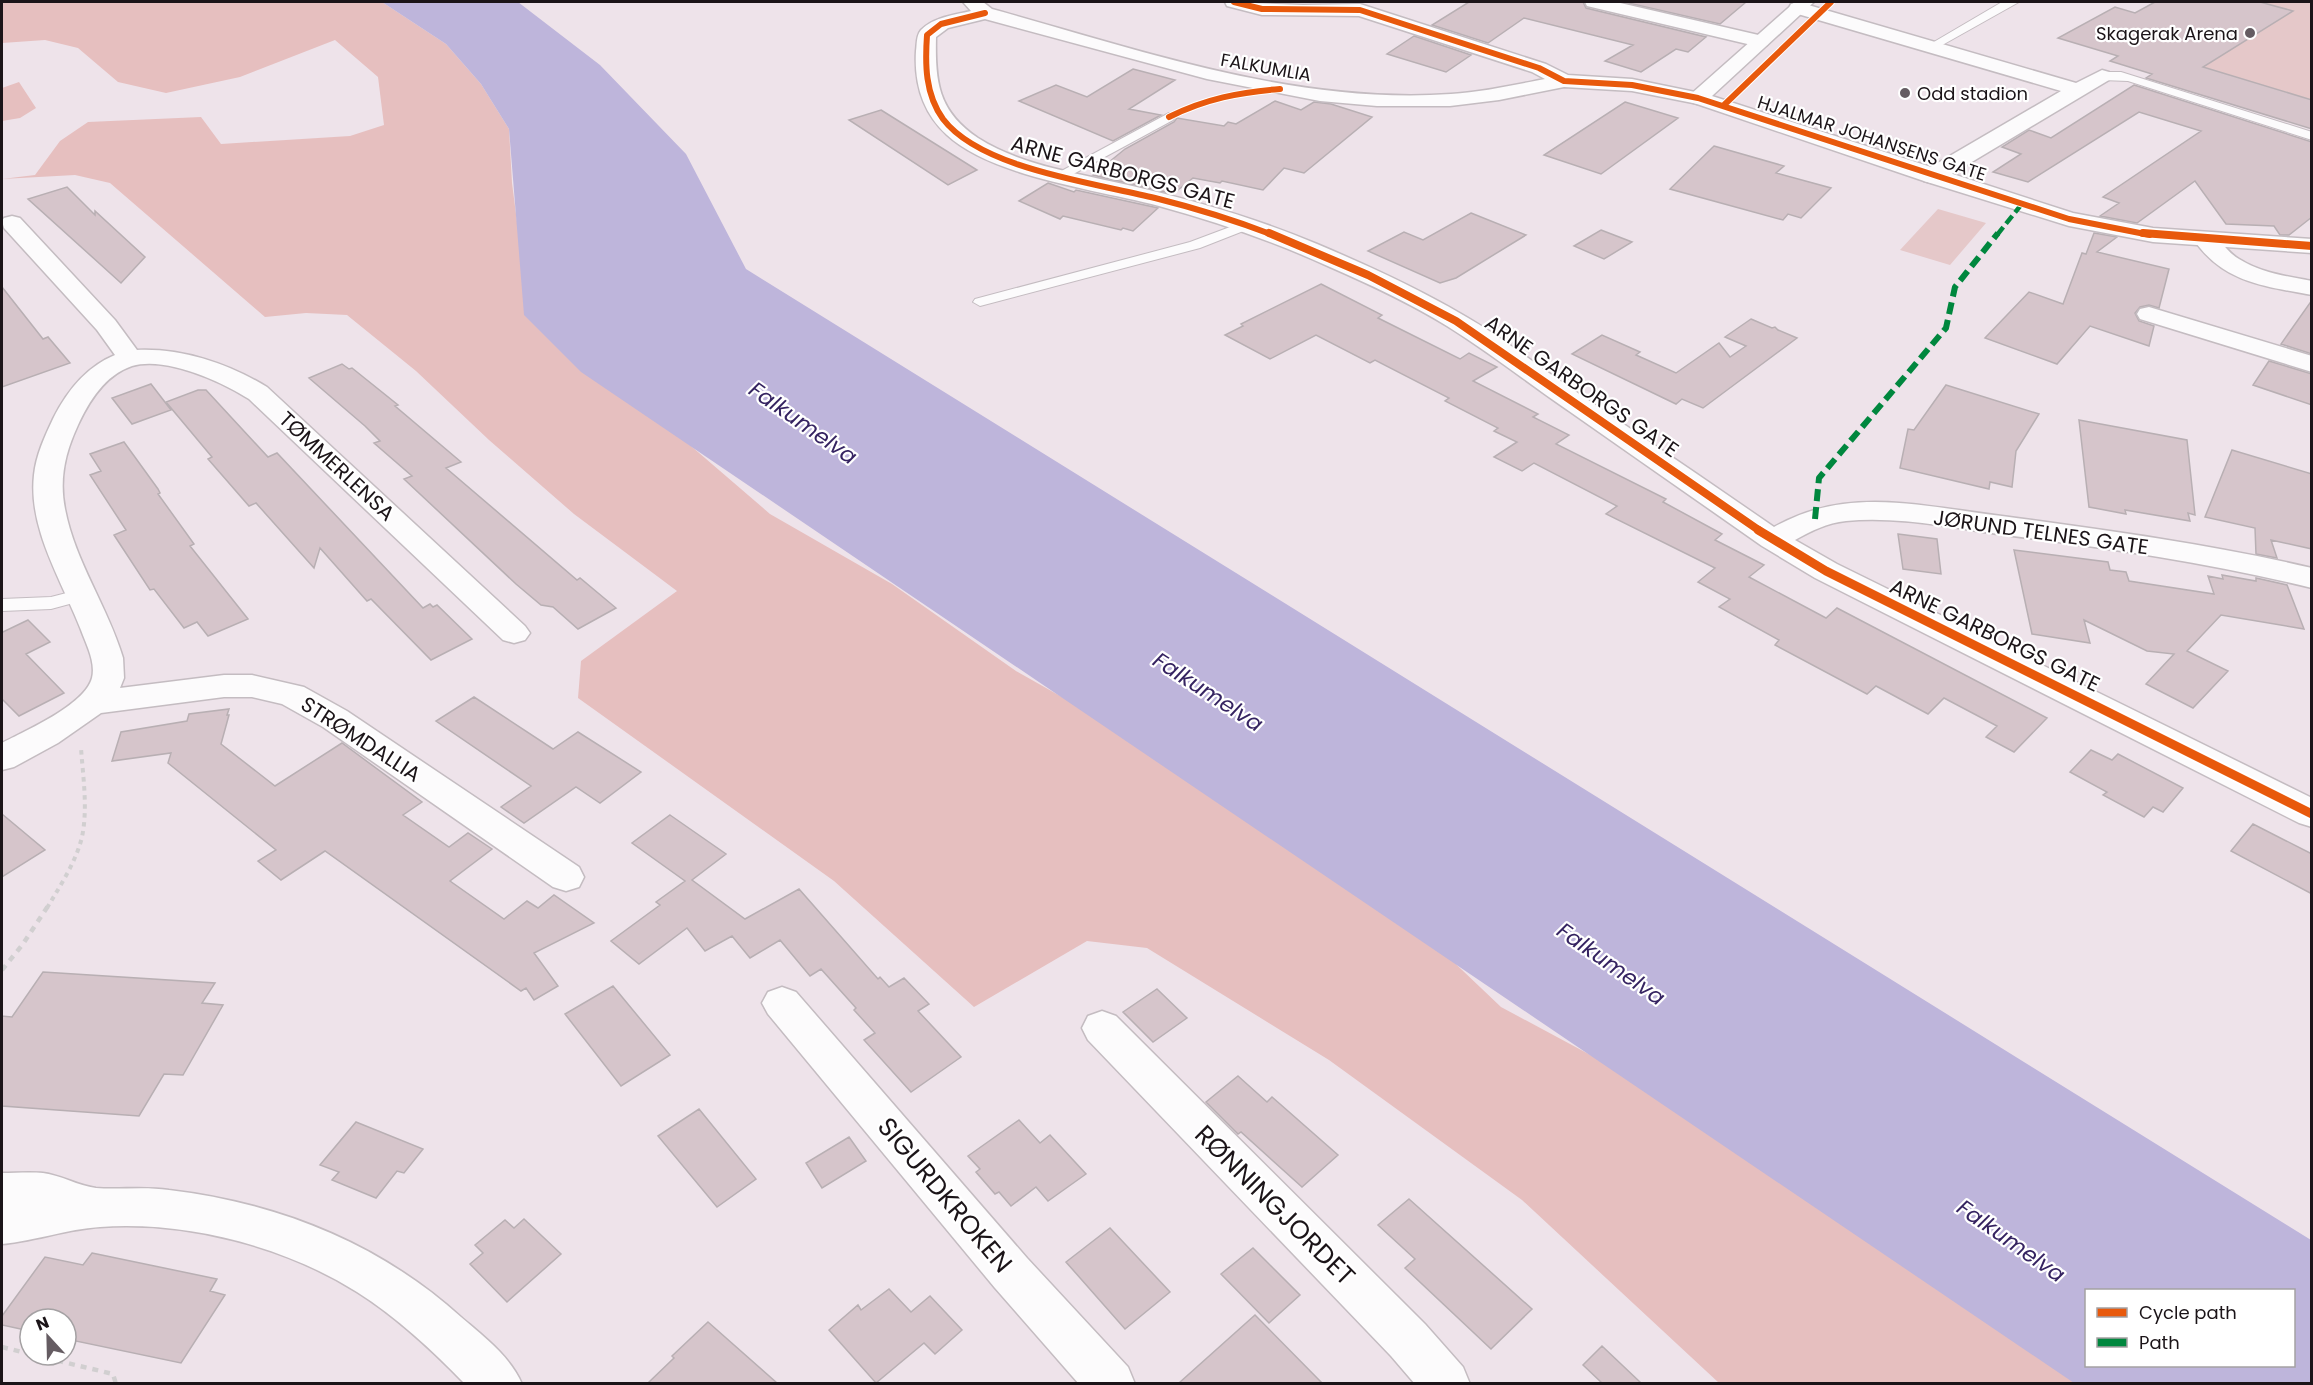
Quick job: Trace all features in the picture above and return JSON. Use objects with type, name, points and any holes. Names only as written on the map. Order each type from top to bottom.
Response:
[{"type":"street","name":"HJALMAR JOHANSENS GATE","points":[[1234,2],[1272,9],[1367,6],[1539,68],[1564,81],[1632,85],[1698,98],[2069,219],[2116,229],[2206,240],[2312,246]]},
{"type":"street","points":[[1594,2],[1760,41]]},
{"type":"street","points":[[1698,98],[1802,4],[2078,90]]},
{"type":"street","name":"FALKUMLIA","points":[[979,7],[1206,73],[1280,89],[1326,95],[1394,101],[1434,101],[1480,98],[1564,81]]},
{"type":"street","name":"ARNE GARBORGS GATE","points":[[979,7],[941,24],[927,35],[924,62],[928,94],[944,120],[960,137],[988,153],[1018,165],[1212,214],[1246,225],[1344,264],[1415,298],[1456,321],[1773,540],[1908,613],[2068,690],[2312,814]]},
{"type":"street","points":[[1932,176],[2102,76]]},
{"type":"street","points":[[12,224],[106,325],[130,358]]},
{"type":"street","points":[[2206,240],[2216,255],[2235,269],[2259,277],[2312,288]]},
{"type":"street","points":[[2149,314],[2312,364]]},
{"type":"street","name":"TØMMERLENSA","points":[[86,708],[108,679],[106,652],[54,519],[49,503],[48,476],[62,431],[82,392],[102,372],[130,358],[169,359],[202,367],[233,378],[258,393],[514,633]]},
{"type":"street","name":"JØRUND TELNES GATE","points":[[1773,540],[1815,519],[1854,511],[1933,516],[2198,554],[2257,564],[2312,578]]},
{"type":"street","name":"STRØMDALLIA","points":[[2,758],[86,708],[224,686],[252,686],[292,695],[335,718],[566,877]]},
{"type":"street","name":"SIGURDKROKEN","points":[[782,1003],[1011,1273],[1111,1383]]},
{"type":"street","name":"RØNNINGJORDET","points":[[1102,1028],[1408,1340],[1446,1383]]},
{"type":"street","points":[[2,1194],[44,1193],[100,1207]]},
{"type":"street","points":[[2,1224],[100,1207],[156,1208],[215,1216],[284,1236],[373,1276],[443,1330],[498,1383]]},
{"type":"lane","points":[[1933,46],[1995,9],[2014,2]]},
{"type":"lane","points":[[2102,76],[2131,78],[2312,136]]},
{"type":"lane","points":[[1061,175],[1169,117]]},
{"type":"lane","points":[[980,302],[1195,245],[1219,238],[1246,225]]},
{"type":"lane","points":[[2,605],[51,603],[82,595]]},
{"type":"path","points":[[2,970],[33,928],[75,857],[82,838],[86,708]]},
{"type":"path","points":[[2,1347],[18,1351]]},
{"type":"path","points":[[78,1366],[113,1374],[116,1383]]},
{"type":"shaded area","points":[[2,2],[382,2],[446,44],[481,84],[509,129],[512,183],[520,245],[684,440],[770,514],[892,584],[1016,671],[1340,854],[1501,1007],[1728,1129],[2079,1383],[1719,1383],[1522,1200],[1329,1060],[1147,948],[1087,941],[974,1007],[834,881],[578,698],[581,661],[677,591],[574,514],[489,440],[416,371],[347,315],[306,313],[265,317],[110,183],[75,175],[2,179],[35,175],[60,141],[88,122],[201,117],[221,144],[350,136],[384,125],[378,77],[335,40],[240,77],[166,93],[118,82],[78,48],[45,40],[2,43]]},
{"type":"shaded area","name":"Skagerak Arena","points":[[2239,2],[2311,2],[2311,125],[2139,64]]},
{"type":"shaded area","points":[[19,82],[36,108],[20,118],[2,121],[2,88]]},
{"type":"shaded area","points":[[1938,209],[1986,223],[1950,265],[1900,250]]},
{"type":"water","name":"Falkumelva","points":[[382,2],[518,2],[600,65],[686,154],[746,269],[2311,1240],[2311,1383],[2074,1383],[581,372],[524,315],[509,129],[481,84],[446,44]]},
{"type":"building","points":[[1469,2],[1583,2],[1586,8],[1706,37],[1688,52],[1676,49],[1641,72],[1605,61],[1633,45],[1524,18],[1488,43],[1432,25]]},
{"type":"building","points":[[1624,2],[1746,2],[1720,24]]},
{"type":"building","points":[[2155,2],[2260,2],[2293,11],[2203,67],[2312,100],[2312,129],[2146,78],[2152,74],[2110,61],[2118,56],[2058,38],[2115,7],[2135,13]]},
{"type":"building","points":[[1414,36],[1471,55],[1446,72],[1387,54]]},
{"type":"building","points":[[1133,69],[1175,80],[1129,109],[1161,115],[1113,141],[1019,101],[1056,85],[1087,97]]},
{"type":"building","points":[[2134,85],[2312,142],[2312,217],[2289,235],[2280,235],[2274,226],[2226,224],[2195,181],[2137,223],[2100,216],[2119,203],[2103,197],[2201,131],[2139,112],[2028,182],[1993,172],[2021,154],[2002,147],[2029,130],[2051,138]]},
{"type":"building","points":[[1275,101],[1301,110],[1314,102],[1331,104],[1372,117],[1304,173],[1284,168],[1263,190],[1222,181],[1220,183],[1193,178],[1173,194],[1093,175],[1125,149],[1174,122],[1177,118],[1224,126],[1228,122],[1236,124]]},
{"type":"building","points":[[1625,102],[1678,118],[1601,174],[1544,155]]},
{"type":"building","points":[[881,110],[977,170],[948,185],[849,120]]},
{"type":"building","points":[[1714,146],[1784,166],[1776,173],[1831,188],[1801,218],[1788,214],[1783,220],[1670,189]]},
{"type":"building","points":[[1048,183],[1074,192],[1076,190],[1158,208],[1133,231],[1063,216],[1060,219],[1019,201]]},
{"type":"building","points":[[67,187],[95,215],[95,211],[145,257],[121,283],[28,199]]},
{"type":"building","points":[[1471,213],[1526,235],[1456,278],[1440,283],[1368,251],[1404,232],[1423,240]]},
{"type":"building","points":[[1601,230],[1632,242],[1604,259],[1574,246]]},
{"type":"building","points":[[2094,233],[2117,237],[2097,252],[2169,269],[2159,308],[2149,305],[2140,307],[2135,313],[2139,321],[2154,326],[2149,346],[2090,326],[2057,364],[1985,338],[2029,292],[2063,304],[2082,253],[2086,254]]},
{"type":"building","points":[[1321,284],[1382,315],[1378,318],[1460,359],[1469,353],[1497,367],[1473,381],[1538,414],[1533,417],[1569,435],[1556,444],[1666,499],[1663,502],[1722,534],[1715,540],[1764,565],[1749,577],[1826,618],[1837,608],[2047,718],[2014,752],[1986,737],[1997,726],[1944,698],[1928,714],[1876,686],[1867,694],[1775,645],[1779,640],[1719,607],[1730,599],[1698,582],[1715,568],[1606,514],[1617,506],[1534,463],[1522,471],[1494,457],[1517,442],[1494,431],[1498,428],[1445,401],[1449,398],[1375,360],[1370,363],[1316,335],[1270,359],[1225,335],[1243,326],[1241,324]]},
{"type":"building","points":[[2,287],[43,339],[48,337],[70,363],[2,387]]},
{"type":"building","points":[[2312,300],[2312,354],[2281,344]]},
{"type":"building","points":[[1751,319],[1797,338],[1703,408],[1682,399],[1676,404],[1572,354],[1602,335],[1640,352],[1636,355],[1676,373],[1719,343],[1730,357],[1746,346],[1725,337]]},
{"type":"building","points":[[2269,361],[2312,374],[2312,405],[2253,385]]},
{"type":"building","points":[[342,364],[349,369],[352,368],[398,405],[395,406],[461,462],[446,468],[577,580],[580,578],[616,608],[578,629],[553,607],[541,605],[516,584],[404,479],[412,476],[374,443],[380,441],[365,426],[309,378]]},
{"type":"building","points":[[151,384],[171,410],[132,424],[112,398]]},
{"type":"building","points":[[1946,385],[2039,414],[2016,451],[2012,487],[1990,482],[1989,489],[1900,468],[1908,429],[1914,430]]},
{"type":"building","points":[[198,390],[206,390],[268,457],[277,453],[423,608],[430,604],[433,607],[437,605],[472,639],[431,660],[371,599],[367,601],[320,548],[314,568],[256,503],[249,506],[208,459],[212,457],[166,402]]},
{"type":"building","points":[[2079,420],[2187,440],[2195,515],[2188,513],[2190,521],[2125,510],[2126,514],[2089,507]]},
{"type":"building","points":[[124,442],[194,544],[190,546],[248,619],[208,636],[197,622],[184,628],[154,589],[150,590],[114,535],[126,530],[90,475],[101,471],[90,454]]},
{"type":"building","points":[[2232,450],[2312,474],[2312,549],[2271,540],[2277,558],[2256,554],[2255,528],[2205,517]]},
{"type":"building","points":[[1898,534],[1937,539],[1941,574],[1903,569]]},
{"type":"building","points":[[2014,550],[2108,562],[2110,570],[2126,572],[2129,581],[2214,594],[2208,576],[2223,579],[2222,575],[2256,581],[2256,578],[2287,585],[2304,629],[2221,615],[2187,651],[2228,671],[2193,708],[2146,684],[2174,654],[2147,651],[2084,620],[2090,643],[2032,634]]},
{"type":"building","points":[[28,620],[50,642],[26,654],[64,693],[19,716],[2,699],[2,630],[3,632]]},
{"type":"building","points":[[474,697],[553,749],[578,732],[641,772],[600,803],[576,787],[524,823],[501,807],[531,786],[436,721]]},
{"type":"building","points":[[229,709],[221,744],[275,786],[342,743],[422,802],[403,815],[449,847],[468,833],[492,849],[450,881],[504,919],[527,901],[538,908],[554,895],[594,923],[534,953],[558,986],[534,1000],[526,988],[521,991],[325,851],[281,880],[258,861],[276,850],[168,763],[171,753],[112,761],[121,732],[187,721],[189,714]]},
{"type":"building","points":[[2091,750],[2112,760],[2118,754],[2183,788],[2163,812],[2153,807],[2144,817],[2103,795],[2107,792],[2070,772]]},
{"type":"building","points":[[2,814],[45,850],[2,877]]},
{"type":"building","points":[[670,815],[726,854],[692,880],[745,919],[799,889],[878,979],[880,977],[889,987],[904,978],[929,1004],[918,1011],[961,1057],[911,1092],[864,1040],[875,1033],[854,1010],[856,1008],[821,969],[810,976],[780,940],[750,958],[732,936],[705,951],[687,928],[639,964],[611,941],[660,905],[656,902],[685,881],[632,843]]},
{"type":"building","points":[[2253,824],[2312,854],[2312,894],[2231,851]]},
{"type":"building","points":[[43,972],[215,983],[202,1003],[223,1005],[183,1075],[164,1074],[139,1116],[2,1106],[2,1016],[12,1017]]},
{"type":"building","points":[[613,986],[670,1055],[621,1086],[565,1014]]},
{"type":"building","points":[[1157,989],[1187,1018],[1153,1042],[1123,1012]]},
{"type":"building","points":[[1238,1076],[1267,1102],[1272,1097],[1338,1155],[1302,1187],[1241,1132],[1238,1134],[1206,1102]]},
{"type":"building","points":[[699,1109],[756,1179],[717,1207],[658,1136]]},
{"type":"building","points":[[1019,1120],[1040,1143],[1050,1135],[1086,1174],[1048,1201],[1036,1187],[1011,1206],[999,1192],[995,1194],[976,1172],[980,1169],[968,1156]]},
{"type":"building","points":[[356,1122],[423,1149],[404,1173],[397,1171],[376,1198],[332,1180],[339,1172],[320,1165]]},
{"type":"building","points":[[849,1137],[866,1161],[822,1188],[806,1163]]},
{"type":"building","points":[[1409,1199],[1532,1309],[1491,1349],[1405,1268],[1415,1259],[1378,1225]]},
{"type":"building","points":[[524,1219],[561,1254],[507,1302],[470,1264],[483,1253],[475,1245],[505,1220],[514,1228]]},
{"type":"building","points":[[1110,1228],[1170,1292],[1125,1329],[1066,1262]]},
{"type":"building","points":[[1253,1248],[1300,1295],[1269,1323],[1221,1274]]},
{"type":"building","points":[[92,1253],[217,1279],[210,1291],[225,1295],[181,1363],[78,1342],[78,1307],[18,1307],[18,1328],[2,1325],[2,1316],[45,1257],[83,1265]]},
{"type":"building","points":[[889,1289],[911,1312],[930,1296],[962,1330],[935,1354],[924,1343],[876,1383],[829,1330],[858,1305],[861,1310]]},
{"type":"building","points":[[1255,1315],[1322,1383],[1179,1383]]},
{"type":"building","points":[[708,1322],[777,1383],[648,1383],[674,1358],[672,1356]]},
{"type":"building","points":[[1602,1346],[1641,1383],[1602,1383],[1583,1365]]},
{"type":"marked path","points":[[1815,519],[1819,478],[1946,328],[1955,287],[2021,205]]},
{"type":"cycle path","points":[[1234,2],[1262,9],[1360,10],[1539,68],[1564,81],[1632,85],[1698,98],[2069,219],[2153,235],[2312,246]]},
{"type":"cycle path","points":[[1723,106],[1831,2]]},
{"type":"cycle path","points":[[985,13],[941,24],[927,35],[928,85],[934,104],[944,120],[957,133],[974,144],[1018,165],[1165,201],[1245,224],[1338,261],[1398,290],[1456,321],[1773,540],[1826,571],[2312,814]]},
{"type":"cycle path","points":[[1169,117],[1211,99],[1280,89]]},
{"type":"place","name":"Skagerak Arena","points":[[2250,33]]},
{"type":"place","name":"Odd stadion","points":[[1905,93]]}]
